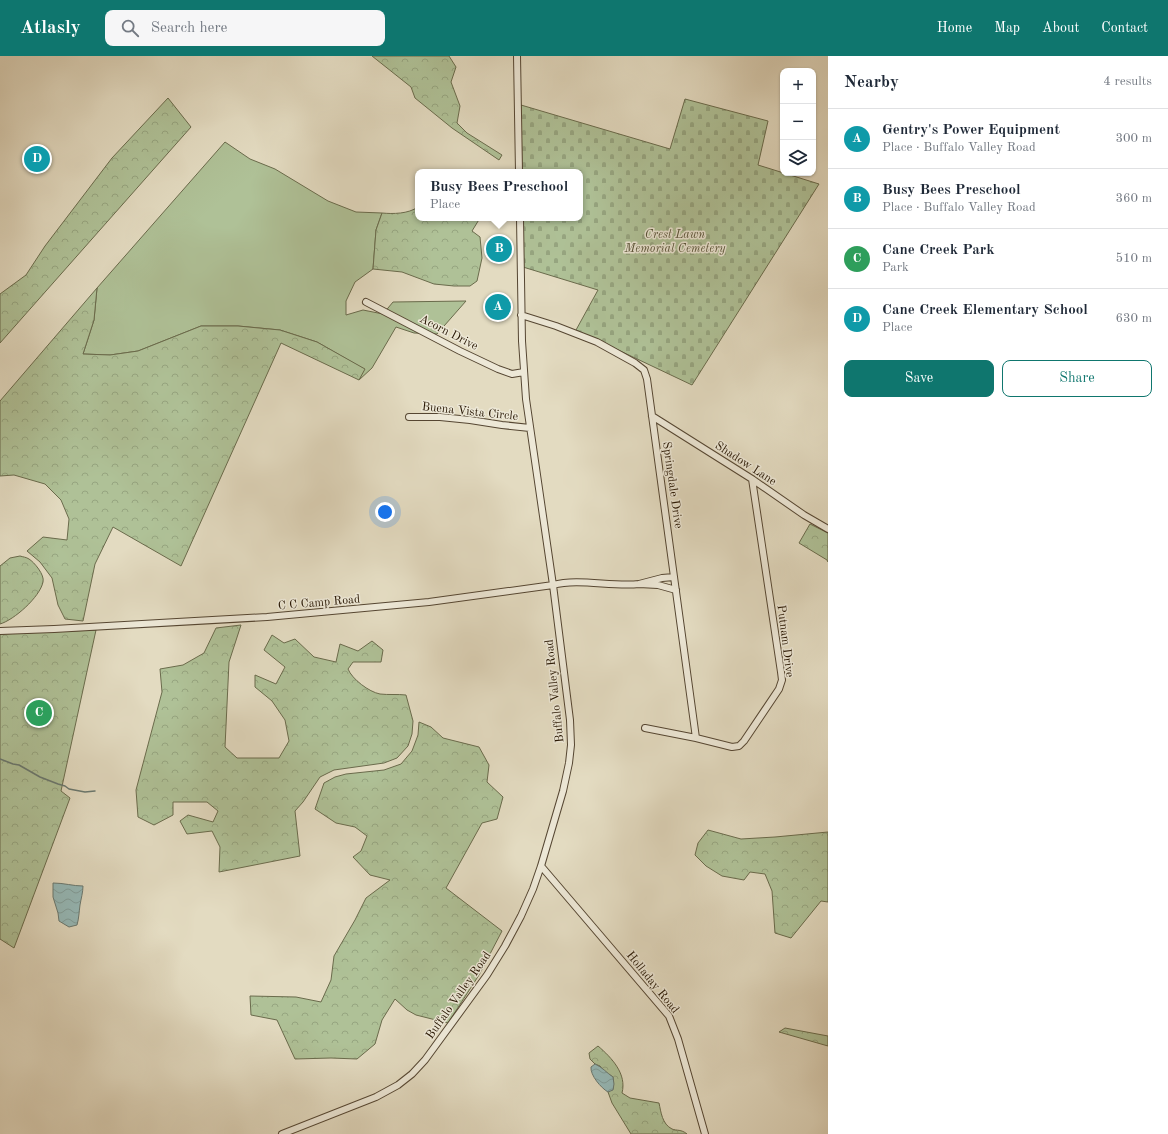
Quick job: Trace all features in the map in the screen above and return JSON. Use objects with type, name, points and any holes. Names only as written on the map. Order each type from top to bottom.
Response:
[{"type":"street","points":[[517,56],[519,169]]},
{"type":"street","name":"Buffalo Valley Road","points":[[282,1134],[376,1097],[398,1085],[412,1074],[425,1060],[486,975],[505,946],[521,916],[541,866],[563,791],[571,745],[570,720],[553,585],[530,428],[524,372],[520,221]]},
{"type":"street","name":"Acorn Drive","points":[[366,302],[498,369],[512,374],[524,372]]},
{"type":"street","name":"Springdale Drive","points":[[522,315],[582,335],[635,363],[644,370],[647,379],[696,738]]},
{"type":"street","name":"Shadow Lane","points":[[652,416],[752,479],[804,516],[828,530]]},
{"type":"street","name":"Buena Vista Circle","points":[[409,417],[440,417],[530,428]]},
{"type":"street","name":"Putnam Drive","points":[[645,728],[732,747],[739,746],[744,741],[779,689],[782,680],[752,479]]},
{"type":"street","points":[[639,584],[662,578],[674,577]]},
{"type":"street","name":"C C Camp Road","points":[[0,631],[54,630],[268,617],[429,602],[571,583],[623,585],[639,584]]},
{"type":"street","points":[[639,584],[676,590]]},
{"type":"street","name":"Holladay Road","points":[[541,866],[669,1016],[678,1040],[705,1134]]},
{"type":"green space","points":[[372,56],[449,56],[456,67],[451,82],[460,106],[457,123],[467,133],[502,155],[499,160],[452,128],[415,98],[411,87]]},
{"type":"green space","points":[[168,98],[191,127],[0,343],[0,294],[26,275],[45,246],[112,158]]},
{"type":"green space","name":"Crest Lawn Memorial Cemetery","points":[[685,99],[768,121],[758,165],[780,172],[780,176],[793,176],[819,184],[692,385],[576,330],[598,290],[523,267],[522,221],[583,221],[583,169],[522,169],[521,105],[670,149]]},
{"type":"green space","points":[[225,142],[250,159],[275,169],[328,201],[356,212],[382,213],[376,230],[373,269],[355,282],[346,301],[346,315],[363,310],[383,314],[393,302],[466,301],[437,334],[414,333],[396,327],[372,368],[359,380],[364,369],[317,342],[280,330],[238,326],[201,326],[138,351],[110,355],[83,354],[94,320],[97,288]]},
{"type":"green space","points":[[414,209],[415,221],[478,221],[472,231],[480,237],[482,258],[477,281],[470,286],[434,284],[402,272],[373,269],[376,230],[382,213],[405,212]]},
{"type":"green space","points":[[97,288],[94,320],[83,354],[110,355],[138,351],[201,326],[238,326],[280,330],[317,342],[365,369],[359,380],[281,343],[181,566],[113,527],[95,564],[83,621],[65,619],[58,605],[52,578],[40,562],[27,551],[43,537],[67,540],[69,519],[61,500],[45,484],[14,475],[0,476],[0,401]]},
{"type":"green space","points":[[810,524],[828,533],[828,562],[799,543]]},
{"type":"green space","points":[[20,556],[26,557],[34,563],[41,572],[43,582],[37,594],[26,607],[6,622],[0,624],[0,566],[10,558]]},
{"type":"green space","points":[[241,625],[229,662],[225,747],[237,758],[279,758],[289,741],[285,720],[272,701],[255,687],[255,675],[276,684],[285,667],[264,650],[272,635],[284,643],[295,639],[314,657],[336,662],[340,644],[358,651],[372,641],[383,650],[381,662],[353,662],[348,669],[357,681],[371,691],[380,694],[406,695],[413,721],[412,734],[408,746],[397,758],[384,763],[334,770],[320,777],[295,811],[300,856],[219,872],[220,847],[212,831],[187,834],[180,821],[188,815],[213,822],[218,811],[207,802],[173,802],[173,815],[154,825],[138,817],[136,790],[162,692],[160,669],[183,665],[204,653],[216,628]]},
{"type":"green space","points":[[96,630],[61,791],[70,798],[14,948],[0,939],[0,634]]},
{"type":"green space","points":[[419,722],[431,727],[443,738],[479,747],[489,765],[487,782],[503,797],[497,819],[482,823],[446,888],[502,931],[479,975],[448,1023],[416,1015],[407,1010],[395,999],[382,1020],[375,1044],[357,1059],[295,1059],[277,1020],[251,1015],[250,996],[296,997],[321,1002],[331,980],[334,956],[366,898],[390,880],[370,875],[353,857],[361,851],[367,836],[355,827],[336,823],[315,809],[324,783],[335,777],[346,774],[384,770],[401,764],[412,751],[418,735]]},
{"type":"green space","points":[[708,830],[741,839],[828,832],[828,902],[821,901],[791,938],[775,933],[772,891],[765,874],[750,872],[744,880],[722,876],[706,866],[695,855],[698,843]]},
{"type":"green space","points":[[785,1028],[828,1036],[828,1046],[779,1032]]},
{"type":"green space","points":[[598,1046],[617,1067],[622,1079],[622,1093],[630,1098],[659,1103],[662,1118],[666,1124],[672,1129],[685,1132],[687,1134],[631,1134],[612,1103],[608,1092],[613,1089],[613,1077],[590,1059],[589,1053]]},
{"type":"water","points":[[53,883],[83,886],[77,925],[69,927],[59,921],[53,897]]},
{"type":"water","points":[[595,1064],[613,1077],[613,1090],[608,1092],[596,1081],[591,1070],[591,1067]]},
{"type":"waterway","points":[[0,759],[19,765],[40,777],[65,786],[69,789],[85,792],[95,791]]},
{"type":"place","name":"Cane Creek Elementary School","points":[[37,159]]},
{"type":"place","name":"Busy Bees Preschool","points":[[499,249]]},
{"type":"place","name":"Gentry's Power Equipment","points":[[498,307]]},
{"type":"place","name":"Cane Creek Park","points":[[39,713]]}]
